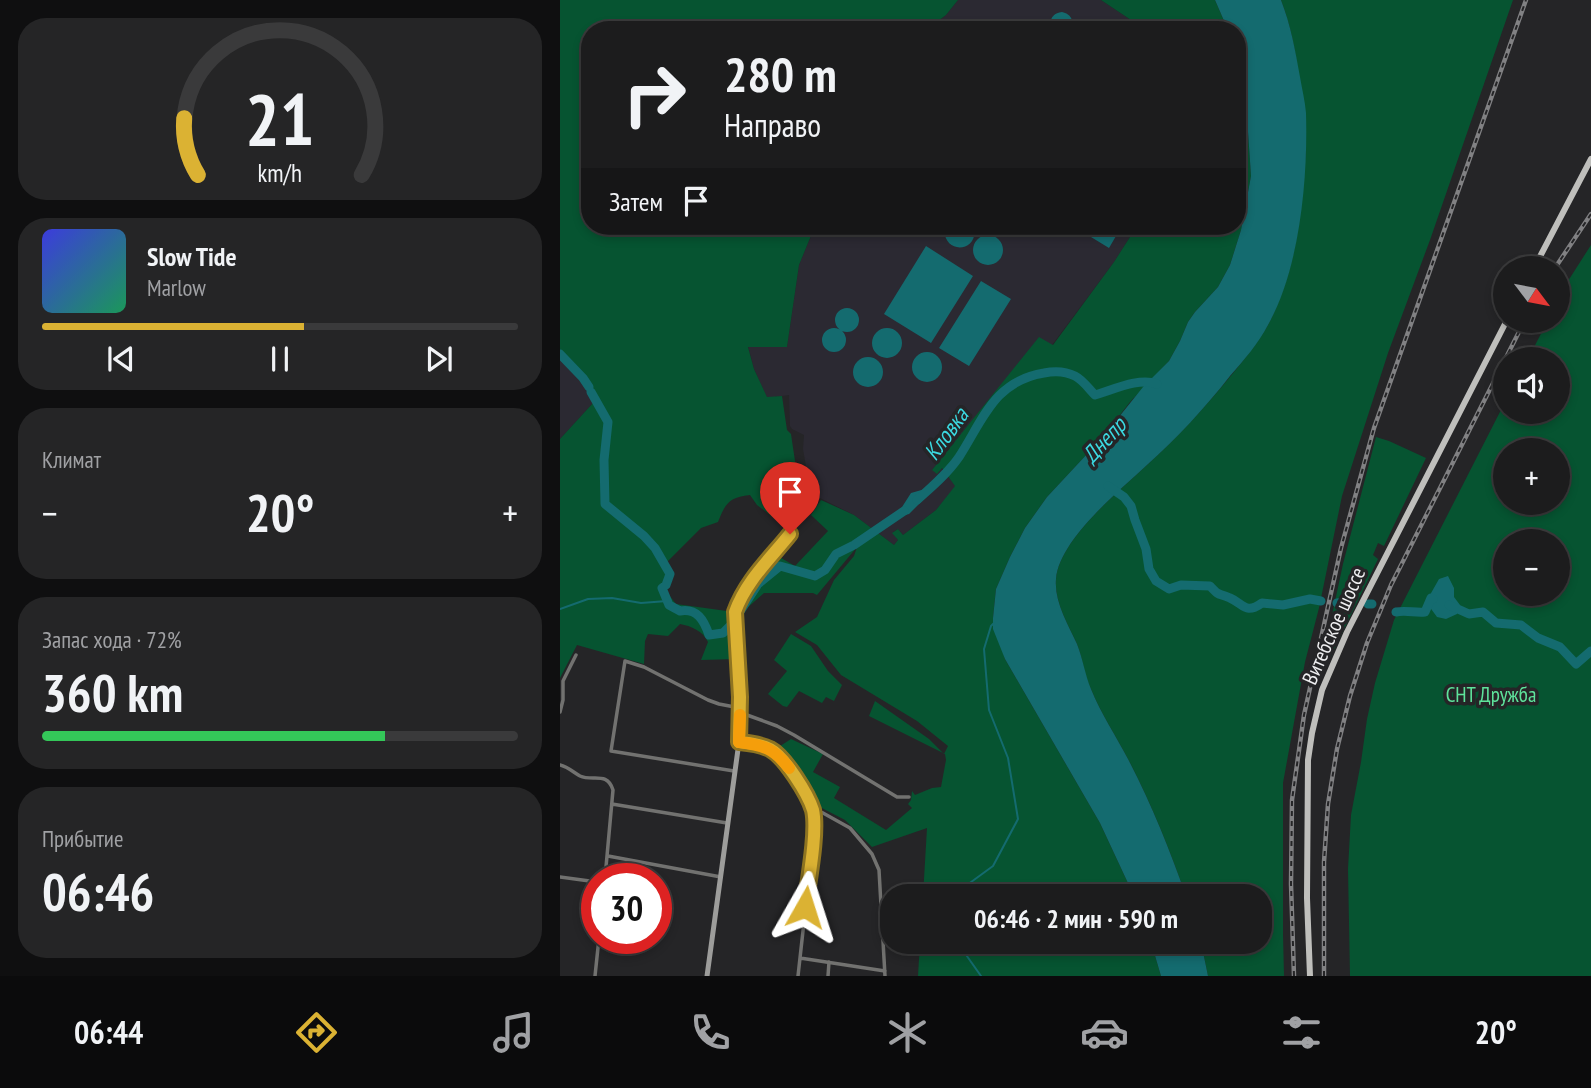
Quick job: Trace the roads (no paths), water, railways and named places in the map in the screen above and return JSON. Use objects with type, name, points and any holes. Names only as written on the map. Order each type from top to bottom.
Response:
[{"type":"main road","points":[[1540,256],[1591,159]]},
{"type":"main road","name":"Витебское шоссе","points":[[1310,976],[1307,898],[1308,760],[1322,690],[1347,632],[1500,333]]},
{"type":"street","points":[[707,976],[739,742],[735,612],[752,580],[790,534]]},
{"type":"street","points":[[560,712],[564,700],[563,681],[576,655]]},
{"type":"street","points":[[734,771],[611,751],[625,661],[644,667],[708,700],[740,708],[747,715],[794,735],[897,797],[909,797]]},
{"type":"street","points":[[739,742],[764,747],[782,758],[794,774],[813,810],[814,832],[797,976]]},
{"type":"street","points":[[560,765],[583,778],[606,779],[611,783],[614,790],[607,863]]},
{"type":"street","points":[[612,804],[727,823]]},
{"type":"street","points":[[799,957],[885,973],[879,870],[872,854],[850,828],[813,810]]},
{"type":"street","points":[[608,856],[720,877]]},
{"type":"street","points":[[560,877],[581,880]]},
{"type":"street","points":[[595,976],[597,954]]},
{"type":"street","points":[[828,976],[829,962]]},
{"type":"water","name":"Днепр","points":[[1215,0],[1281,0],[1290,28],[1305,104],[1303,194],[1288,277],[1260,339],[1211,400],[1092,517],[1068,548],[1056,579],[1059,604],[1077,644],[1091,689],[1145,792],[1182,884],[1128,884],[1100,823],[1005,659],[993,629],[996,589],[1025,528],[1047,497],[1169,361],[1188,322],[1218,287],[1230,265],[1239,235],[1246,235],[1246,203],[1251,176],[1246,103],[1246,21],[1224,21]]},
{"type":"water","points":[[1056,14],[1068,14],[1072,21],[1051,21]]},
{"type":"water","points":[[945,235],[974,235],[966,246],[954,246],[948,242]]},
{"type":"water","points":[[988,235],[999,239],[1003,250],[999,261],[988,265],[977,261],[973,250],[977,239]]},
{"type":"water","points":[[1088,235],[1114,235],[1109,248]]},
{"type":"water","points":[[926,246],[973,276],[931,343],[884,314]]},
{"type":"water","points":[[981,281],[1011,299],[969,366],[939,348]]},
{"type":"water","points":[[847,308],[855,312],[859,320],[855,328],[847,332],[839,328],[835,320],[839,312]]},
{"type":"water","points":[[834,328],[842,332],[846,340],[842,348],[834,352],[826,348],[822,340],[826,332]]},
{"type":"water","points":[[887,328],[898,332],[902,343],[898,354],[887,358],[876,354],[872,343],[876,332]]},
{"type":"water","points":[[927,352],[938,356],[942,367],[938,378],[927,382],[916,378],[912,367],[916,356]]},
{"type":"water","points":[[868,357],[879,361],[883,372],[879,383],[868,387],[857,383],[853,372],[857,361]]},
{"type":"water","points":[[925,489],[927,496],[909,514],[895,518],[911,493]]},
{"type":"water","points":[[1448,576],[1454,588],[1454,597],[1460,605],[1457,614],[1446,619],[1437,617],[1426,602],[1439,579]]},
{"type":"water","points":[[1155,954],[1203,954],[1208,976],[1161,976]]},
{"type":"waterway","name":"Кловка","points":[[560,354],[589,387]]},
{"type":"waterway","name":"Кловка","points":[[917,500],[955,463],[983,416],[1001,393],[1027,377],[1052,372],[1067,373],[1081,380],[1095,395],[1134,383],[1157,384]]},
{"type":"waterway","name":"Кловка","points":[[591,392],[608,422],[604,460],[605,504],[655,548],[670,574],[662,588],[669,605],[680,611],[695,613],[705,624],[709,635],[723,633],[732,624]]},
{"type":"waterway","points":[[1108,486],[1124,497],[1131,506],[1146,549],[1149,569],[1156,581],[1169,589],[1181,585],[1210,586],[1248,608],[1262,603],[1283,605],[1310,599],[1321,601]]},
{"type":"waterway","name":"Кловка","points":[[739,613],[758,584],[780,566],[815,576],[825,570],[836,554],[904,511]]},
{"type":"waterway","points":[[560,609],[588,599],[612,598],[641,603],[667,601]]},
{"type":"waterway","points":[[1396,612],[1425,612],[1431,598],[1433,599]]},
{"type":"waterway","points":[[1337,603],[1351,601]]},
{"type":"waterway","points":[[1449,605],[1469,614],[1483,612],[1496,623],[1521,625],[1538,638],[1560,647],[1576,664],[1591,651]]},
{"type":"waterway","points":[[968,884],[993,866],[1018,819],[1008,758],[989,710],[984,649],[994,623]]},
{"type":"waterway","points":[[965,954],[981,976]]},
{"type":"railway","points":[[1294,976],[1292,800],[1304,715],[1341,548],[1374,428],[1526,0]]},
{"type":"railway","points":[[1563,256],[1591,214]]},
{"type":"railway","points":[[1324,976],[1324,862],[1328,804],[1337,749],[1350,696],[1367,643],[1391,585],[1518,333]]},
{"type":"park label","name":"СНТ Дружба","points":[[1491,695]]}]
